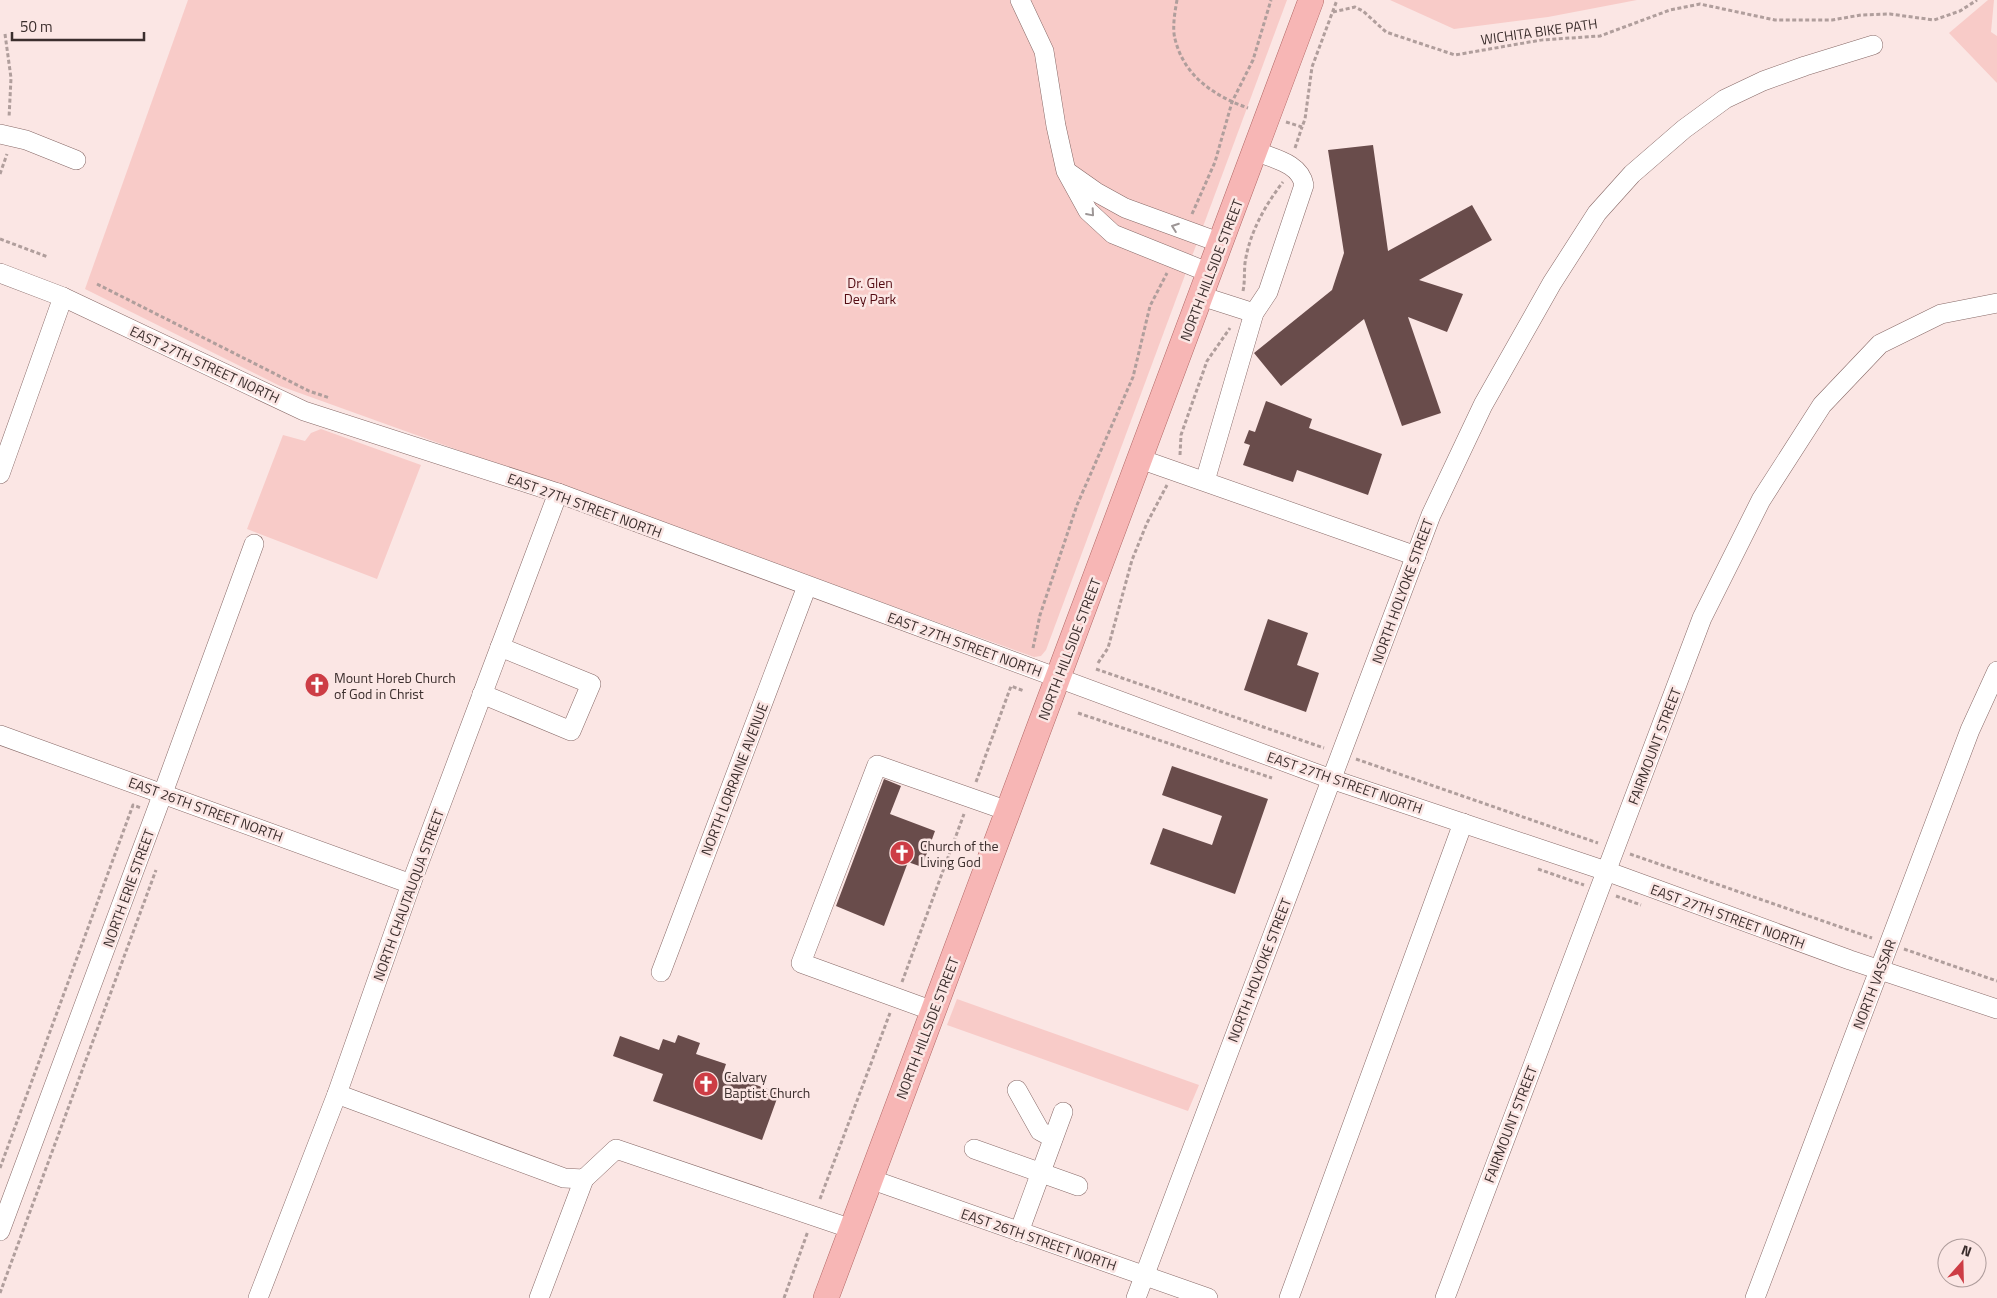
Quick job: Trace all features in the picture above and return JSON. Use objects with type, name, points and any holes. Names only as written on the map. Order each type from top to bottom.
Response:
[{"type":"main road","name":"NORTH HILLSIDE STREET","points":[[826,1298],[1311,0]]},
{"type":"street","points":[[1020,0],[1044,51],[1056,126],[1066,171],[1088,211],[1113,234],[1210,273]]},
{"type":"street","name":"NORTH HOLYOKE STREET","points":[[1136,1298],[1431,515],[1483,405],[1552,283],[1597,213],[1632,174],[1684,129],[1725,99],[1763,81],[1873,44]]},
{"type":"street","points":[[4,135],[26,140],[76,160]]},
{"type":"street","points":[[1205,481],[1245,310],[1268,292],[1304,185],[1302,176],[1295,168],[1255,151]]},
{"type":"street","points":[[1066,171],[1096,192],[1125,208],[1221,243]]},
{"type":"street","name":"EAST 27TH STREET NORTH","points":[[0,273],[63,297],[304,411],[558,493],[1331,779],[1606,871],[1879,970],[1997,1009]]},
{"type":"street","points":[[1201,296],[1245,310]]},
{"type":"street","points":[[0,474],[63,297]]},
{"type":"street","name":"FAIRMOUNT STREET","points":[[1445,1298],[1702,618],[1761,500],[1822,404],[1880,344],[1940,314],[1997,303]]},
{"type":"street","points":[[1140,459],[1416,556]]},
{"type":"street","name":"NORTH CHAUTAUQUA STREET","points":[[258,1298],[337,1094],[411,884],[558,493]]},
{"type":"street","name":"NORTH ERIE STREET","points":[[0,1231],[254,544]]},
{"type":"street","name":"NORTH LORRAINE AVENUE","points":[[661,972],[807,586]]},
{"type":"street","points":[[482,694],[571,731],[591,684],[500,647]]},
{"type":"street","name":"NORTH VASSAR","points":[[1755,1298],[1970,730],[1997,671]]},
{"type":"street","name":"EAST 26TH STREET NORTH","points":[[0,735],[411,884]]},
{"type":"street","points":[[933,1011],[802,963],[877,765],[1008,811]]},
{"type":"street","points":[[1289,1298],[1463,823]]},
{"type":"street","points":[[1018,1090],[1040,1131],[1054,1138]]},
{"type":"street","points":[[337,1094],[564,1178],[584,1179]]},
{"type":"street","points":[[1019,1232],[1063,1112]]},
{"type":"street","points":[[539,1298],[584,1179],[616,1149],[852,1230]]},
{"type":"street","points":[[974,1149],[1078,1186]]},
{"type":"street","name":"EAST 26TH STREET NORTH","points":[[870,1179],[1208,1298]]},
{"type":"path","points":[[1177,0],[1175,37],[1184,64],[1207,87],[1232,102],[1248,108]]},
{"type":"path","points":[[1185,230],[1215,162],[1232,102],[1253,60],[1271,0]]},
{"type":"path","points":[[1098,663],[1108,648],[1130,568],[1147,523],[1180,460],[1181,435],[1208,361],[1230,328],[1245,310],[1243,289],[1245,262],[1253,233],[1271,197],[1286,177],[1290,166],[1305,119],[1312,67],[1337,0]]},
{"type":"path","name":"WICHITA BIKE PATH","points":[[1333,12],[1355,7],[1363,11],[1386,32],[1455,55],[1541,40],[1600,36],[1670,10],[1700,4],[1775,20],[1832,20],[1862,15],[1890,14],[1934,20],[1960,11],[1977,0]]},
{"type":"path","points":[[0,174],[6,158],[4,135],[11,78],[5,34]]},
{"type":"path","points":[[1286,122],[1302,127]]},
{"type":"path","points":[[0,239],[48,257]]},
{"type":"path","points":[[1034,649],[1040,615],[1077,505],[1133,376],[1150,306],[1173,258]]},
{"type":"path","points":[[1096,669],[1997,981]]},
{"type":"path","points":[[1078,713],[1279,781]]},
{"type":"path","points":[[1536,869],[1644,906]]},
{"type":"green space","name":"Dr. Glen Dey Park","points":[[188,0],[1287,0],[1046,650],[1041,656],[1034,657],[280,386],[85,289]]},
{"type":"green space","points":[[1390,0],[1637,0],[1548,17],[1454,29]]},
{"type":"green space","points":[[1988,0],[1994,0],[1991,32],[1997,36],[1997,83],[1949,33]]},
{"type":"green space","points":[[321,429],[421,465],[377,579],[247,529],[283,435],[305,441],[311,433]]},
{"type":"green space","points":[[957,999],[1199,1085],[1188,1111],[947,1025]]},
{"type":"building","points":[[1373,145],[1388,251],[1472,205],[1492,240],[1419,280],[1463,294],[1447,332],[1408,317],[1441,413],[1402,426],[1364,319],[1281,386],[1254,353],[1332,290],[1344,253],[1328,150]]},
{"type":"building","points":[[1266,401],[1312,419],[1309,428],[1382,454],[1368,495],[1297,470],[1293,482],[1243,465],[1250,445],[1244,443],[1249,430],[1255,432]]},
{"type":"building","points":[[1268,619],[1308,633],[1297,665],[1319,673],[1306,712],[1244,690]]},
{"type":"building","points":[[1172,766],[1268,799],[1235,894],[1150,864],[1163,828],[1212,845],[1222,816],[1162,795]]},
{"type":"building","name":"Church of the Living God","points":[[884,779],[901,786],[890,814],[935,831],[922,867],[908,862],[884,926],[836,906]]},
{"type":"building","name":"Calvary Baptist Church","points":[[678,1035],[700,1043],[696,1054],[726,1064],[723,1073],[779,1093],[762,1140],[653,1101],[663,1074],[613,1056],[620,1036],[659,1050],[663,1039],[675,1043]]},
{"type":"place","name":"Mount Horeb Church of God in Christ","points":[[317,685]]},
{"type":"place","name":"Church of the Living God","points":[[902,853]]},
{"type":"place","name":"Calvary Baptist Church","points":[[706,1084]]}]
